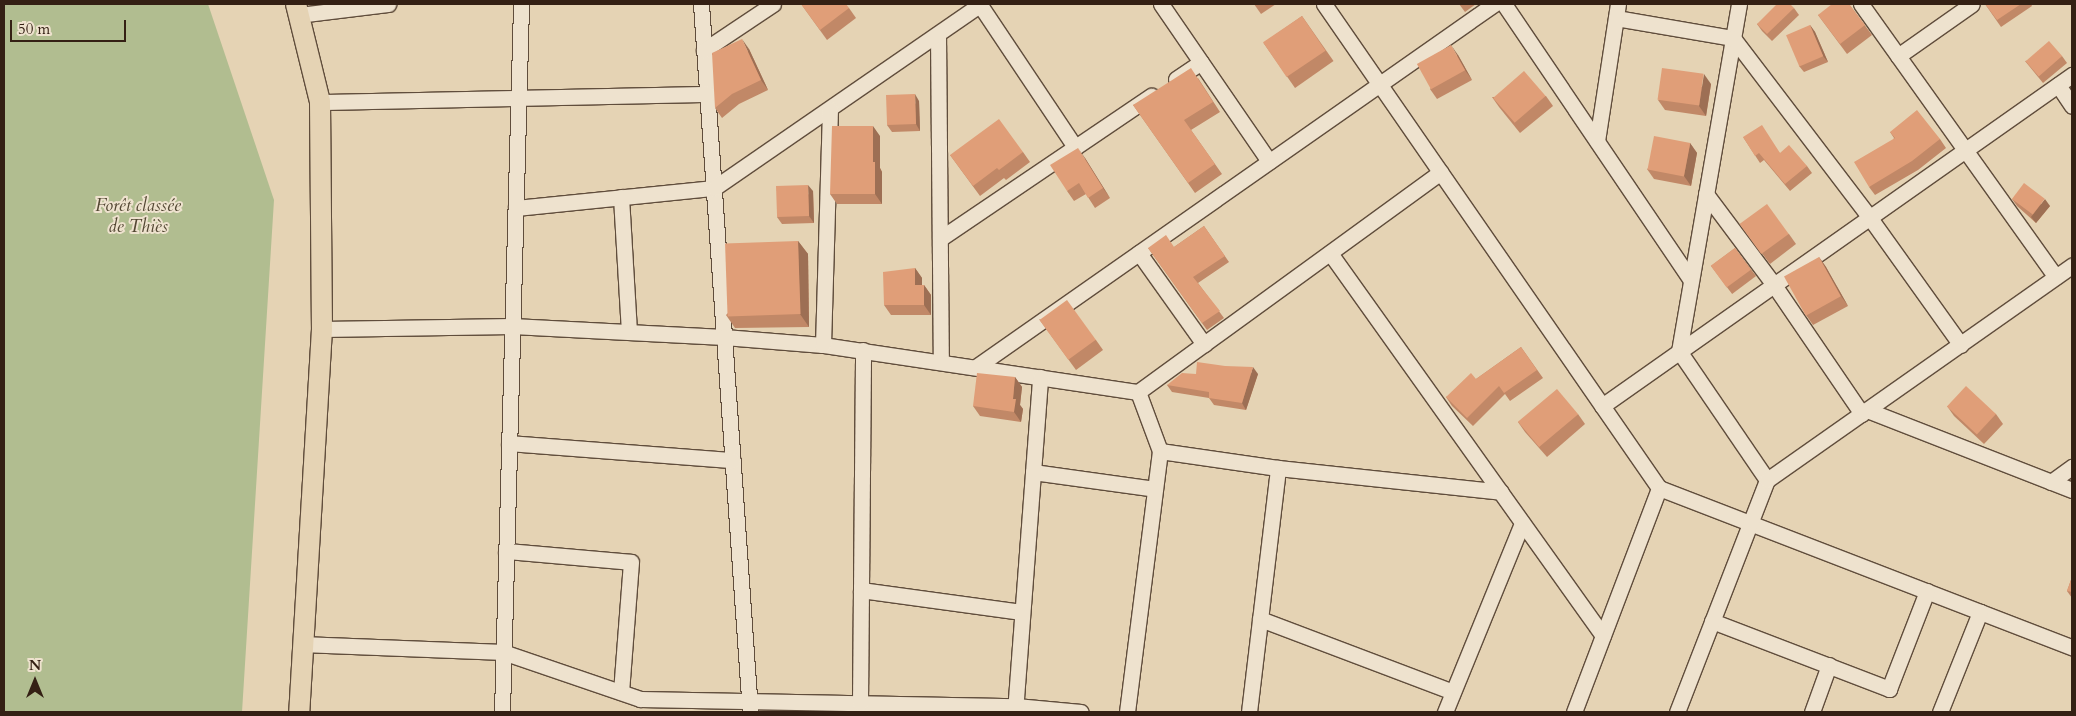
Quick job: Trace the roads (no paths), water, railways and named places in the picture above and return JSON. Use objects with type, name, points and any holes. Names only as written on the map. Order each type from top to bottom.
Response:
[{"type":"main road","points":[[297,9],[320,102],[322,329],[299,712]]},
{"type":"street","points":[[297,9],[388,4]]},
{"type":"street","points":[[502,712],[521,4]]},
{"type":"street","points":[[701,4],[749,707]]},
{"type":"street","points":[[704,50],[773,4]]},
{"type":"street","points":[[516,208],[714,188],[980,4],[1075,148]]},
{"type":"street","points":[[1161,4],[1269,161]]},
{"type":"street","points":[[1324,4],[1660,488],[2072,647]]},
{"type":"street","points":[[976,367],[1494,4]]},
{"type":"street","points":[[1504,4],[1692,280]]},
{"type":"street","points":[[1740,4],[1679,352],[1767,480]]},
{"type":"street","points":[[1861,4],[2056,277]]},
{"type":"street","points":[[1898,56],[1972,4]]},
{"type":"street","points":[[1597,141],[1617,11],[1733,38],[1870,218],[1961,344]]},
{"type":"street","points":[[938,34],[941,361]]},
{"type":"street","points":[[941,238],[1201,62]]},
{"type":"street","points":[[1602,406],[2072,75]]},
{"type":"street","points":[[2058,85],[2072,106]]},
{"type":"street","points":[[320,102],[707,94]]},
{"type":"street","points":[[823,345],[830,108]]},
{"type":"street","points":[[322,329],[512,326],[724,337],[863,350],[1138,392],[1441,172]]},
{"type":"street","points":[[1706,194],[1865,412],[2072,490]]},
{"type":"street","points":[[621,197],[629,332]]},
{"type":"street","points":[[1138,253],[1204,344]]},
{"type":"street","points":[[1330,253],[1603,636]]},
{"type":"street","points":[[1677,712],[1767,480],[2072,266]]},
{"type":"street","points":[[860,703],[863,350]]},
{"type":"street","points":[[1016,709],[1040,377]]},
{"type":"street","points":[[1127,712],[1160,451],[1138,392]]},
{"type":"street","points":[[509,443],[732,460]]},
{"type":"street","points":[[1160,451],[1278,468],[1501,492]]},
{"type":"street","points":[[2051,482],[2072,467]]},
{"type":"street","points":[[1249,712],[1278,468]]},
{"type":"street","points":[[1033,472],[1155,489]]},
{"type":"street","points":[[1574,712],[1660,488]]},
{"type":"street","points":[[1445,712],[1522,522]]},
{"type":"street","points":[[506,551],[631,562],[621,692]]},
{"type":"street","points":[[861,590],[1022,612]]},
{"type":"street","points":[[1712,621],[1889,689],[1927,591]]},
{"type":"street","points":[[1943,712],[1980,612]]},
{"type":"street","points":[[1260,618],[1453,692]]},
{"type":"street","points":[[302,644],[503,652],[640,699],[749,707],[860,703],[1081,712]]},
{"type":"street","points":[[1812,712],[1829,666]]},
{"type":"park label","name":"Forêt classée de Thiès","points":[[138,217]]}]
